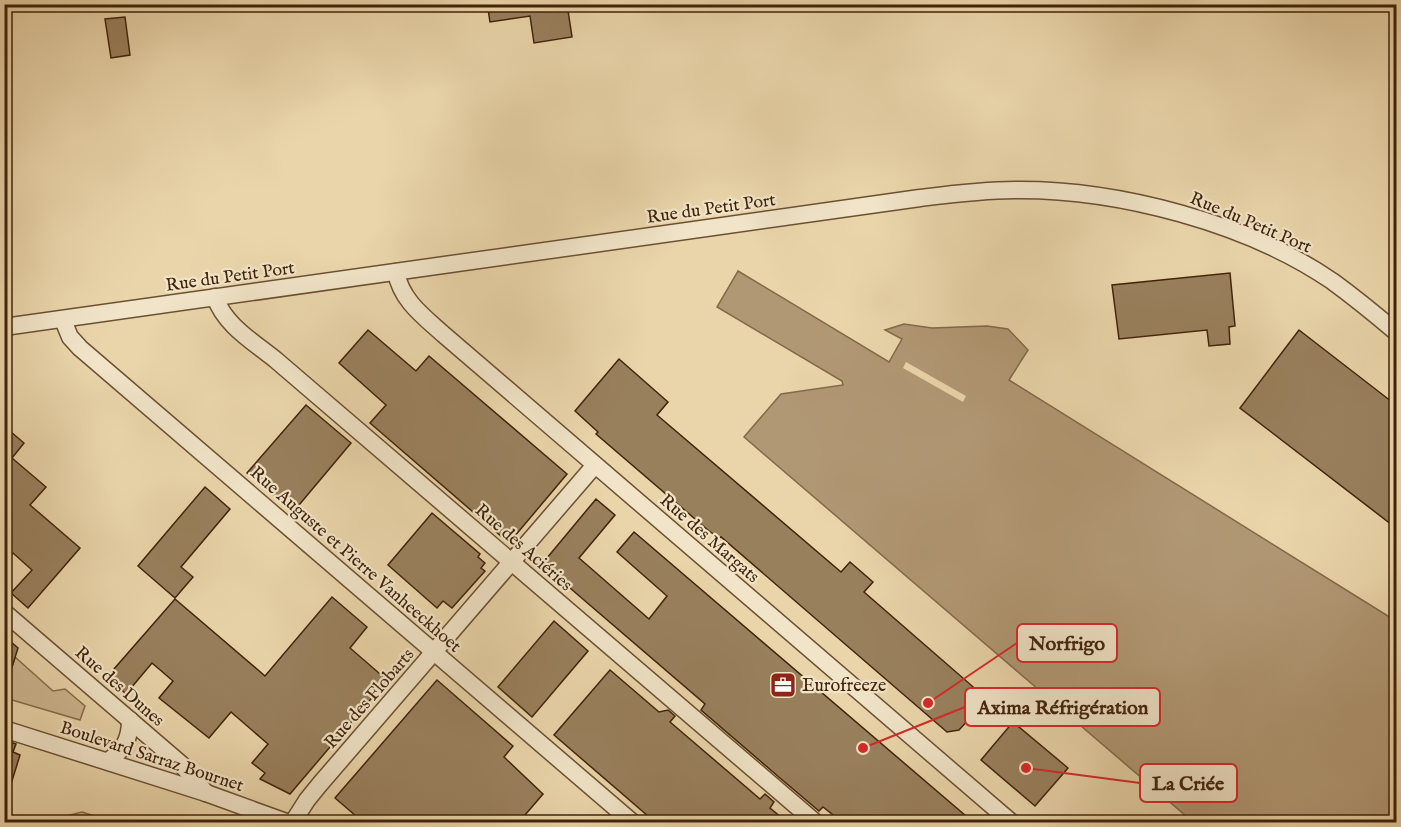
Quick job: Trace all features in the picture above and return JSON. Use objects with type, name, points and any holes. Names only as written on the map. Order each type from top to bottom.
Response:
[{"type":"street","name":"Rue du Petit Port","points":[[4,327],[950,194],[985,190],[1038,190],[1135,202],[1184,214],[1218,226],[1262,244],[1321,274],[1395,331]]},
{"type":"street","name":"Rue des Margats","points":[[396,272],[401,291],[416,309],[1011,822]]},
{"type":"street","name":"Rue des Aciéries","points":[[215,297],[221,312],[229,322],[815,822]]},
{"type":"street","name":"Rue Auguste et Pierre Vanheeckhoet","points":[[63,320],[70,337],[80,348],[632,822]]},
{"type":"street","name":"Rue des Flobarts","points":[[293,822],[307,800],[596,465]]},
{"type":"street","name":"Rue des Dunes","points":[[4,612],[187,770],[206,793]]},
{"type":"street","points":[[108,761],[126,744],[130,720]]},
{"type":"street","name":"Boulevard Sarraz Bournet","points":[[4,729],[206,793],[286,822]]},
{"type":"shaded area","points":[[738,271],[889,362],[902,339],[885,330],[904,324],[932,328],[987,326],[1008,329],[1028,350],[1009,380],[1396,621],[1396,822],[1193,822],[744,437],[781,394],[843,385],[842,381],[717,307]]},
{"type":"shaded area","points":[[15,657],[53,691],[65,689],[85,706],[80,720],[5,698],[5,689]]},
{"type":"shaded area","points":[[82,812],[113,822],[42,822]]},
{"type":"pier","points":[[906,362],[966,396],[963,402],[903,368]]},
{"type":"building","points":[[517,4],[567,4],[572,37],[534,43],[530,16],[490,22],[488,9]]},
{"type":"building","points":[[125,17],[130,55],[111,58],[105,19]]},
{"type":"building","points":[[1230,273],[1235,326],[1229,327],[1230,344],[1209,346],[1207,330],[1119,339],[1112,285]]},
{"type":"building","points":[[368,330],[416,371],[429,356],[567,474],[509,543],[370,423],[386,405],[339,363]]},
{"type":"building","points":[[1299,330],[1396,405],[1396,528],[1240,408]]},
{"type":"building","points":[[619,359],[668,402],[657,415],[841,572],[850,562],[873,582],[864,592],[987,699],[959,730],[947,732],[721,537],[709,531],[596,434],[598,432],[575,411]]},
{"type":"building","points":[[306,405],[351,443],[294,511],[247,473]]},
{"type":"building","points":[[4,426],[24,443],[12,458],[46,487],[30,505],[80,548],[28,608],[11,593],[32,570],[13,553],[4,563]]},
{"type":"building","points":[[205,487],[230,509],[181,567],[193,577],[175,598],[138,566]]},
{"type":"building","points":[[596,499],[615,515],[579,558],[649,619],[667,596],[617,552],[634,532],[973,822],[842,822],[823,807],[819,811],[780,778],[701,710],[705,704],[542,564]]},
{"type":"building","points":[[432,513],[480,554],[478,557],[485,563],[481,568],[485,571],[452,608],[443,601],[437,608],[388,565]]},
{"type":"building","points":[[332,597],[367,627],[350,648],[387,680],[290,794],[260,779],[265,773],[252,763],[268,744],[231,712],[209,738],[159,698],[173,681],[152,663],[126,694],[107,677],[175,599],[265,676]]},
{"type":"building","points":[[554,621],[588,651],[532,717],[498,687]]},
{"type":"building","points":[[4,636],[18,648],[7,683],[4,682]]},
{"type":"building","points":[[610,670],[659,712],[668,710],[675,716],[670,722],[760,799],[765,794],[774,802],[770,808],[787,822],[655,822],[554,735]]},
{"type":"building","points":[[437,680],[513,746],[504,757],[543,794],[519,822],[363,822],[335,798]]},
{"type":"building","points":[[1013,722],[1068,768],[1035,806],[981,760]]},
{"type":"building","points":[[4,740],[16,744],[13,752],[20,755],[7,797],[4,797]]},
{"type":"place","name":"Eurofreeze","points":[[783,685]]},
{"type":"place","name":"Norfrigo","points":[[928,703]]},
{"type":"place","name":"Axima Réfrigération","points":[[863,748]]},
{"type":"place","name":"La Criée","points":[[1026,768]]}]
